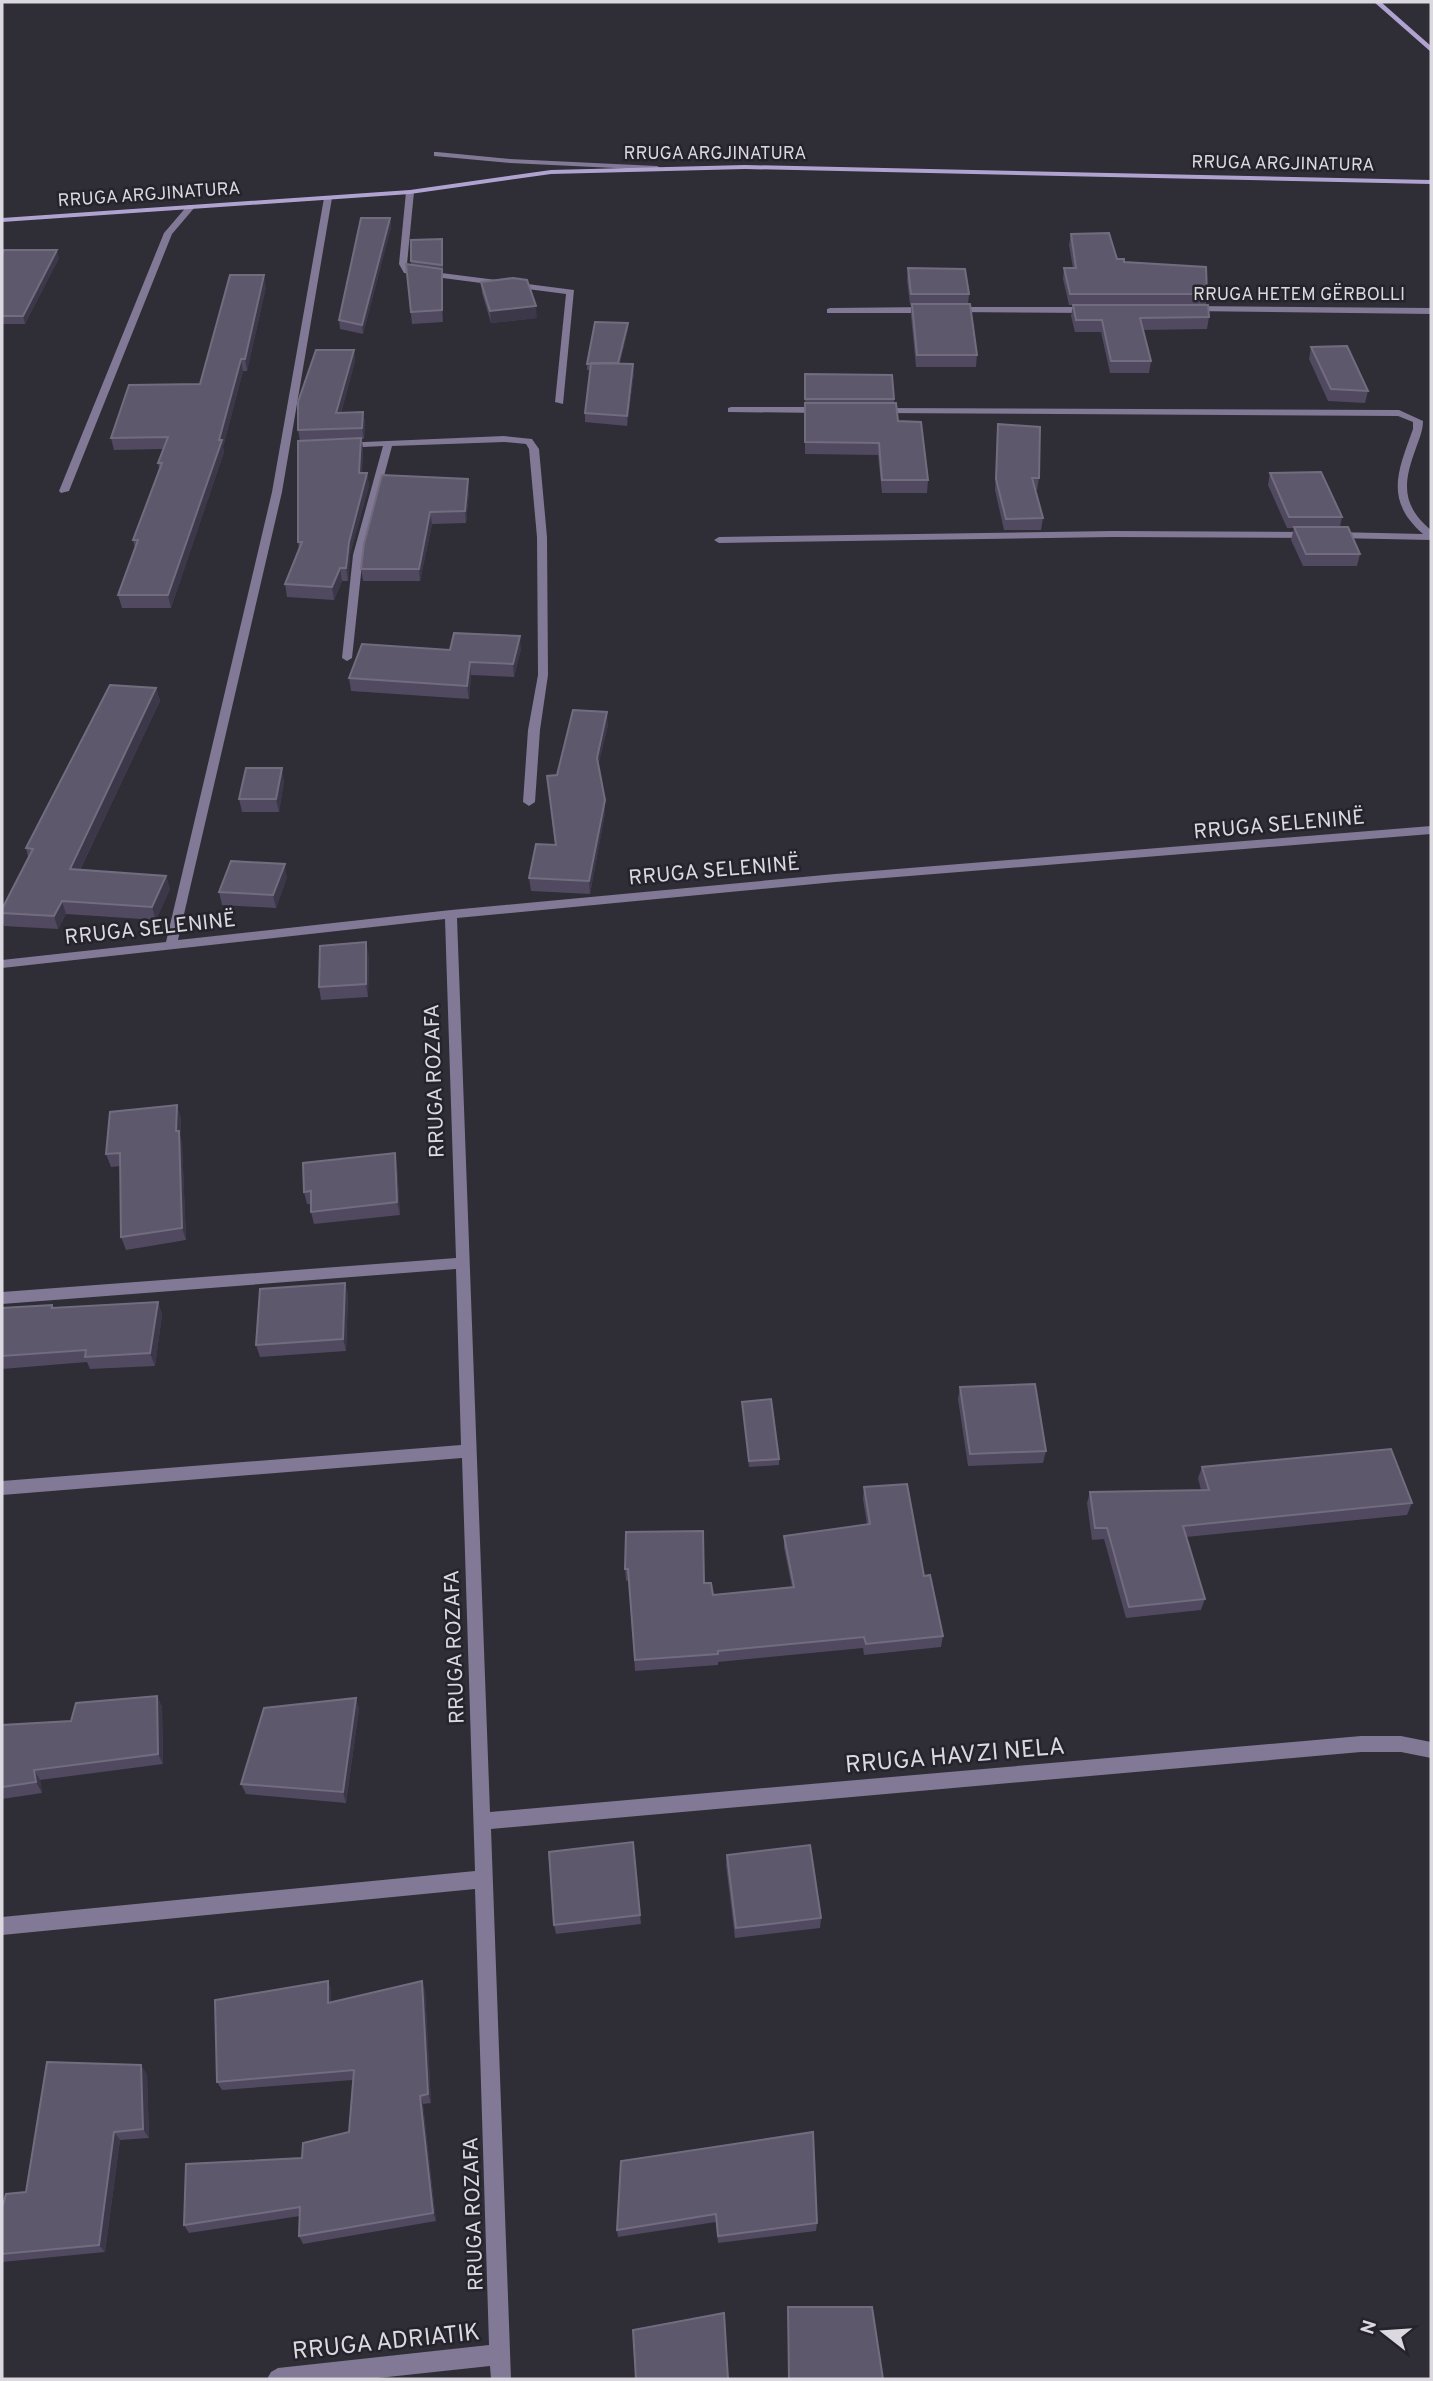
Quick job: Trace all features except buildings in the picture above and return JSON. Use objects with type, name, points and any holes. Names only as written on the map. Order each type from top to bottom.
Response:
[{"type":"street","points":[[1377,2],[1431,50]]},
{"type":"street","points":[[437,154],[510,161],[657,168]]},
{"type":"street","name":"RRUGA ARGJINATURA","points":[[2,220],[410,192],[516,175],[657,168],[745,167],[1431,182]]},
{"type":"street","points":[[410,192],[403,264],[407,271],[571,292],[560,402]]},
{"type":"street","points":[[171,945],[277,492],[327,198]]},
{"type":"street","points":[[64,491],[160,249],[168,233],[191,207]]},
{"type":"street","name":"RRUGA HETEM GËRBOLLI","points":[[1179,309],[1431,311]]},
{"type":"street","points":[[830,311],[1097,310]]},
{"type":"street","points":[[731,410],[834,410]]},
{"type":"street","points":[[862,411],[1399,413],[1418,421],[1418,429],[1401,477],[1401,496],[1405,512],[1431,536]]},
{"type":"street","points":[[336,446],[504,439],[529,442],[534,449],[542,537],[543,675],[534,730],[529,802]]},
{"type":"street","points":[[347,658],[358,555],[388,444]]},
{"type":"street","points":[[284,448],[297,447]]},
{"type":"street","points":[[719,540],[1113,534],[1431,536]]},
{"type":"street","name":"RRUGA SELENINË","points":[[2,964],[451,914],[835,878],[1431,830]]},
{"type":"street","name":"RRUGA ROZAFA","points":[[451,914],[501,2379]]},
{"type":"street","points":[[2,1298],[463,1263]]},
{"type":"street","points":[[2,1488],[470,1451]]},
{"type":"street","name":"RRUGA HAVZI NELA","points":[[483,1821],[1361,1744],[1401,1744],[1431,1750]]},
{"type":"street","points":[[2,1926],[484,1879]]},
{"type":"street","name":"RRUGA ADRIATIK","points":[[278,2379],[500,2354]]}]
